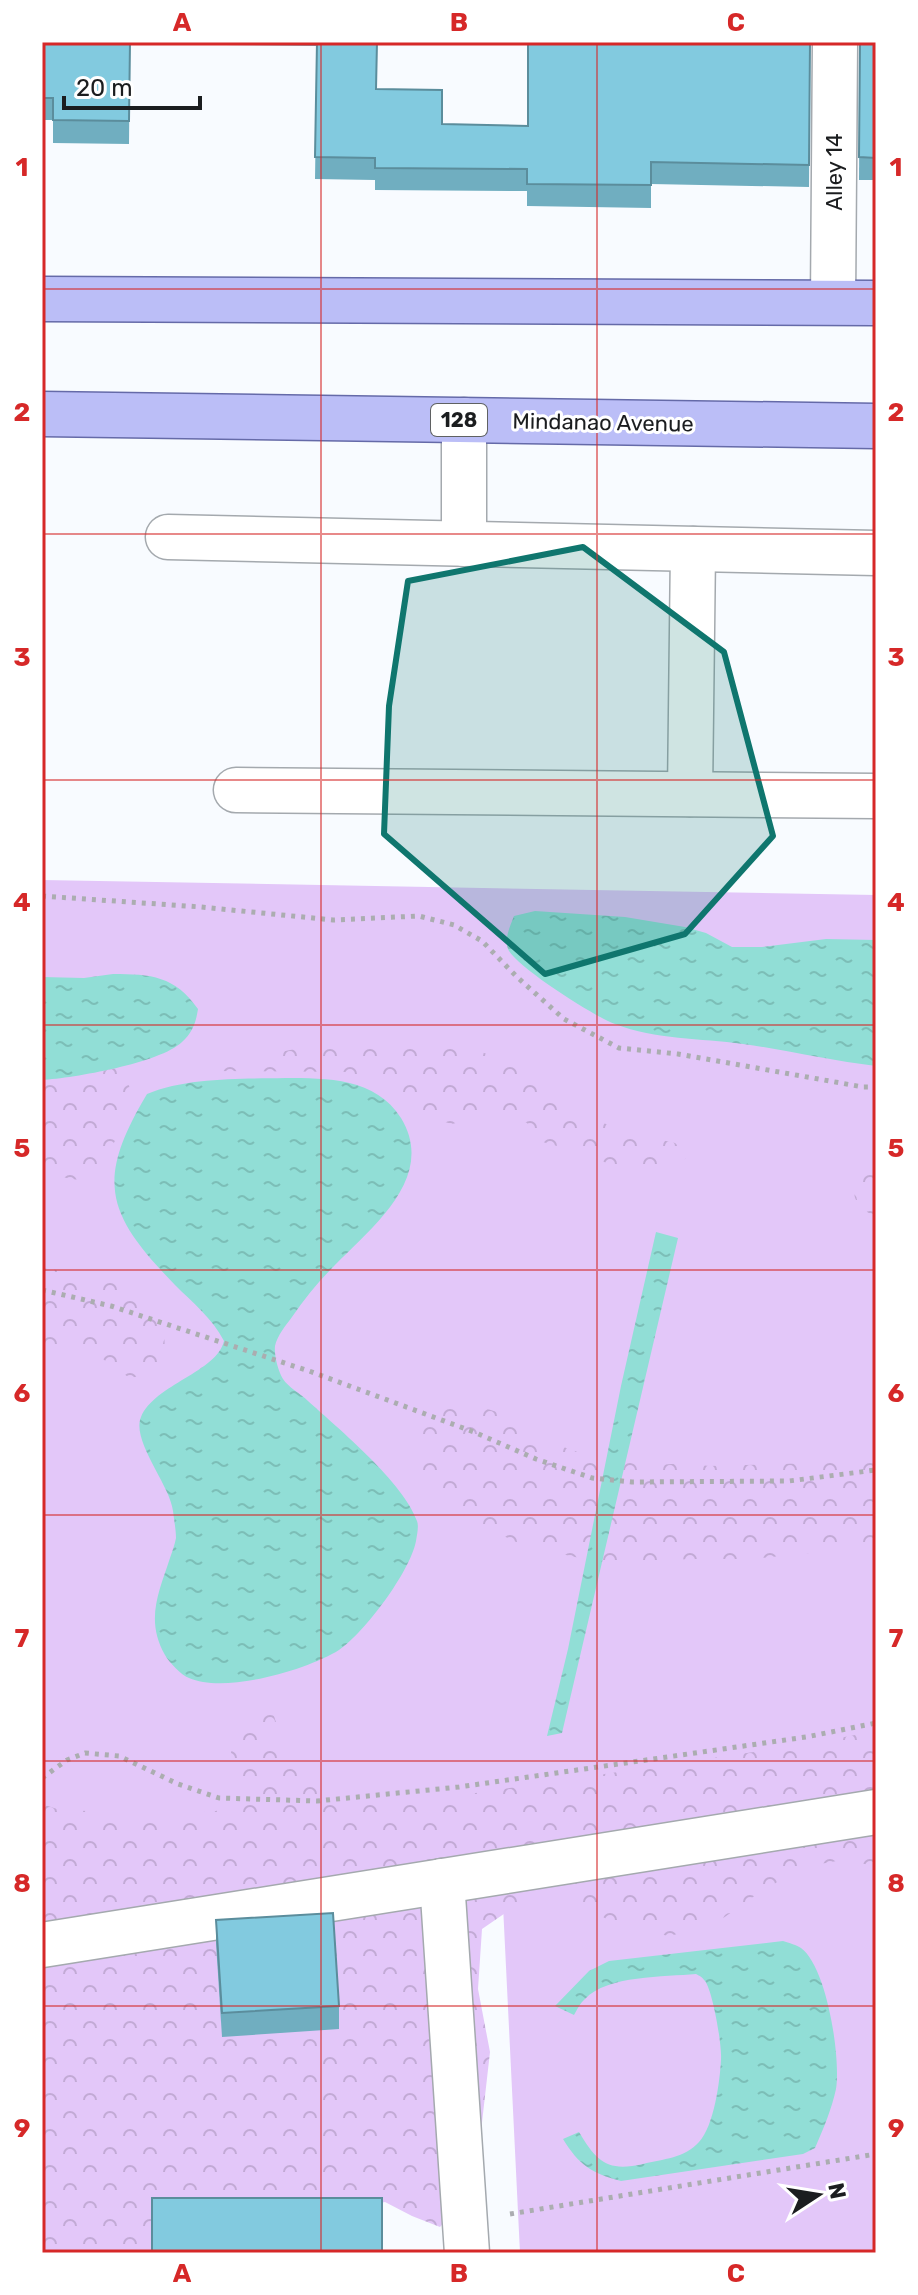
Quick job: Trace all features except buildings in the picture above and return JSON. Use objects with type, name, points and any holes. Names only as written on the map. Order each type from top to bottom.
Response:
[{"type":"main road","points":[[42,299],[876,303]]},
{"type":"main road","name":"Mindanao Avenue","points":[[42,414],[876,426]]},
{"type":"street","name":"Alley 14","points":[[833,302],[835,42]]},
{"type":"street","points":[[464,420],[464,544]]},
{"type":"street","points":[[168,537],[876,553]]},
{"type":"street","points":[[690,794],[693,549]]},
{"type":"street","points":[[236,790],[876,796]]},
{"type":"street","points":[[42,1945],[876,1812]]},
{"type":"street","points":[[442,1881],[466,2237]]},
{"type":"path","points":[[42,896],[333,920],[419,916],[454,925],[482,941],[564,1019],[619,1048],[678,1054],[876,1087]]},
{"type":"path","points":[[42,1290],[111,1306],[359,1388],[536,1459],[592,1478],[632,1482],[789,1481],[876,1470]]},
{"type":"path","points":[[42,1778],[67,1760],[85,1753],[119,1756],[178,1784],[219,1798],[317,1801],[459,1787],[806,1737],[876,1723]]},
{"type":"path","points":[[466,2237],[643,2195],[876,2154]]},
{"type":"highlighted area","points":[[583,547],[724,652],[773,836],[685,934],[545,974],[384,834],[389,706],[408,581]]},
{"type":"green space","points":[[42,880],[876,895],[876,2253],[520,2253],[502,1885],[42,1960]]},
{"type":"green space","points":[[334,1041],[382,1047],[428,1045],[479,1051],[521,1067],[565,1102],[617,1130],[675,1143],[685,1152],[686,1158],[672,1167],[634,1175],[586,1154],[539,1141],[527,1123],[513,1116],[498,1112],[452,1124],[431,1118],[381,1086],[350,1072],[207,1071],[206,1067],[211,1059],[261,1056]]},
{"type":"green space","points":[[124,1066],[129,1100],[115,1141],[100,1167],[93,1175],[79,1180],[42,1168],[42,1080],[68,1079]]},
{"type":"green space","points":[[876,1146],[876,1217],[859,1205],[854,1194],[860,1172]]},
{"type":"green space","points":[[42,1268],[92,1275],[114,1283],[164,1315],[165,1363],[159,1372],[130,1378],[103,1359],[80,1351],[68,1353],[42,1366]]},
{"type":"green space","points":[[460,1400],[506,1415],[518,1413],[544,1440],[583,1454],[647,1466],[813,1463],[876,1453],[876,1546],[753,1559],[687,1559],[616,1566],[525,1546],[471,1521],[443,1498],[421,1467],[420,1434],[444,1403]]},
{"type":"green space","points":[[264,1709],[273,1713],[283,1744],[339,1808],[462,1795],[808,1744],[876,1731],[876,1866],[842,1860],[804,1867],[760,1892],[712,1926],[669,1936],[623,1927],[554,1893],[537,1891],[482,1929],[478,1989],[490,2052],[478,2182],[440,2227],[385,2202],[153,2253],[42,2253],[42,1804],[60,1810],[90,1811],[120,1819],[216,1811],[235,1799],[240,1788],[231,1753],[233,1737],[244,1722]]},
{"type":"water","points":[[535,911],[625,917],[685,927],[706,933],[732,947],[762,947],[826,939],[876,940],[876,1066],[743,1044],[662,1036],[605,1020],[542,980],[509,951],[507,938],[514,916]]},
{"type":"water","points":[[113,974],[151,976],[180,990],[198,1009],[189,1034],[171,1050],[136,1063],[95,1073],[42,1080],[42,977],[84,978]]},
{"type":"water","points":[[285,1078],[334,1080],[364,1088],[391,1105],[401,1118],[410,1140],[411,1161],[406,1180],[395,1199],[382,1217],[307,1296],[280,1335],[275,1350],[285,1382],[353,1441],[399,1490],[417,1521],[416,1541],[405,1569],[385,1600],[361,1630],[339,1650],[307,1665],[266,1678],[204,1682],[186,1676],[172,1665],[159,1642],[156,1606],[176,1532],[170,1500],[146,1450],[139,1427],[148,1406],[210,1361],[224,1341],[208,1318],[134,1237],[122,1216],[116,1196],[115,1174],[130,1124],[147,1094],[179,1084]]},
{"type":"water","points":[[656,1232],[678,1238],[562,1733],[547,1736],[568,1649],[621,1386]]},
{"type":"water","points":[[783,1941],[799,1947],[810,1958],[825,1993],[834,2036],[836,2089],[815,2148],[803,2154],[621,2181],[602,2175],[580,2162],[563,2139],[579,2132],[598,2157],[620,2167],[673,2157],[699,2142],[709,2125],[715,2103],[721,2059],[718,2031],[708,1987],[703,1978],[696,1974],[607,1985],[585,1999],[574,2015],[555,2006],[589,1971],[609,1961]]}]
